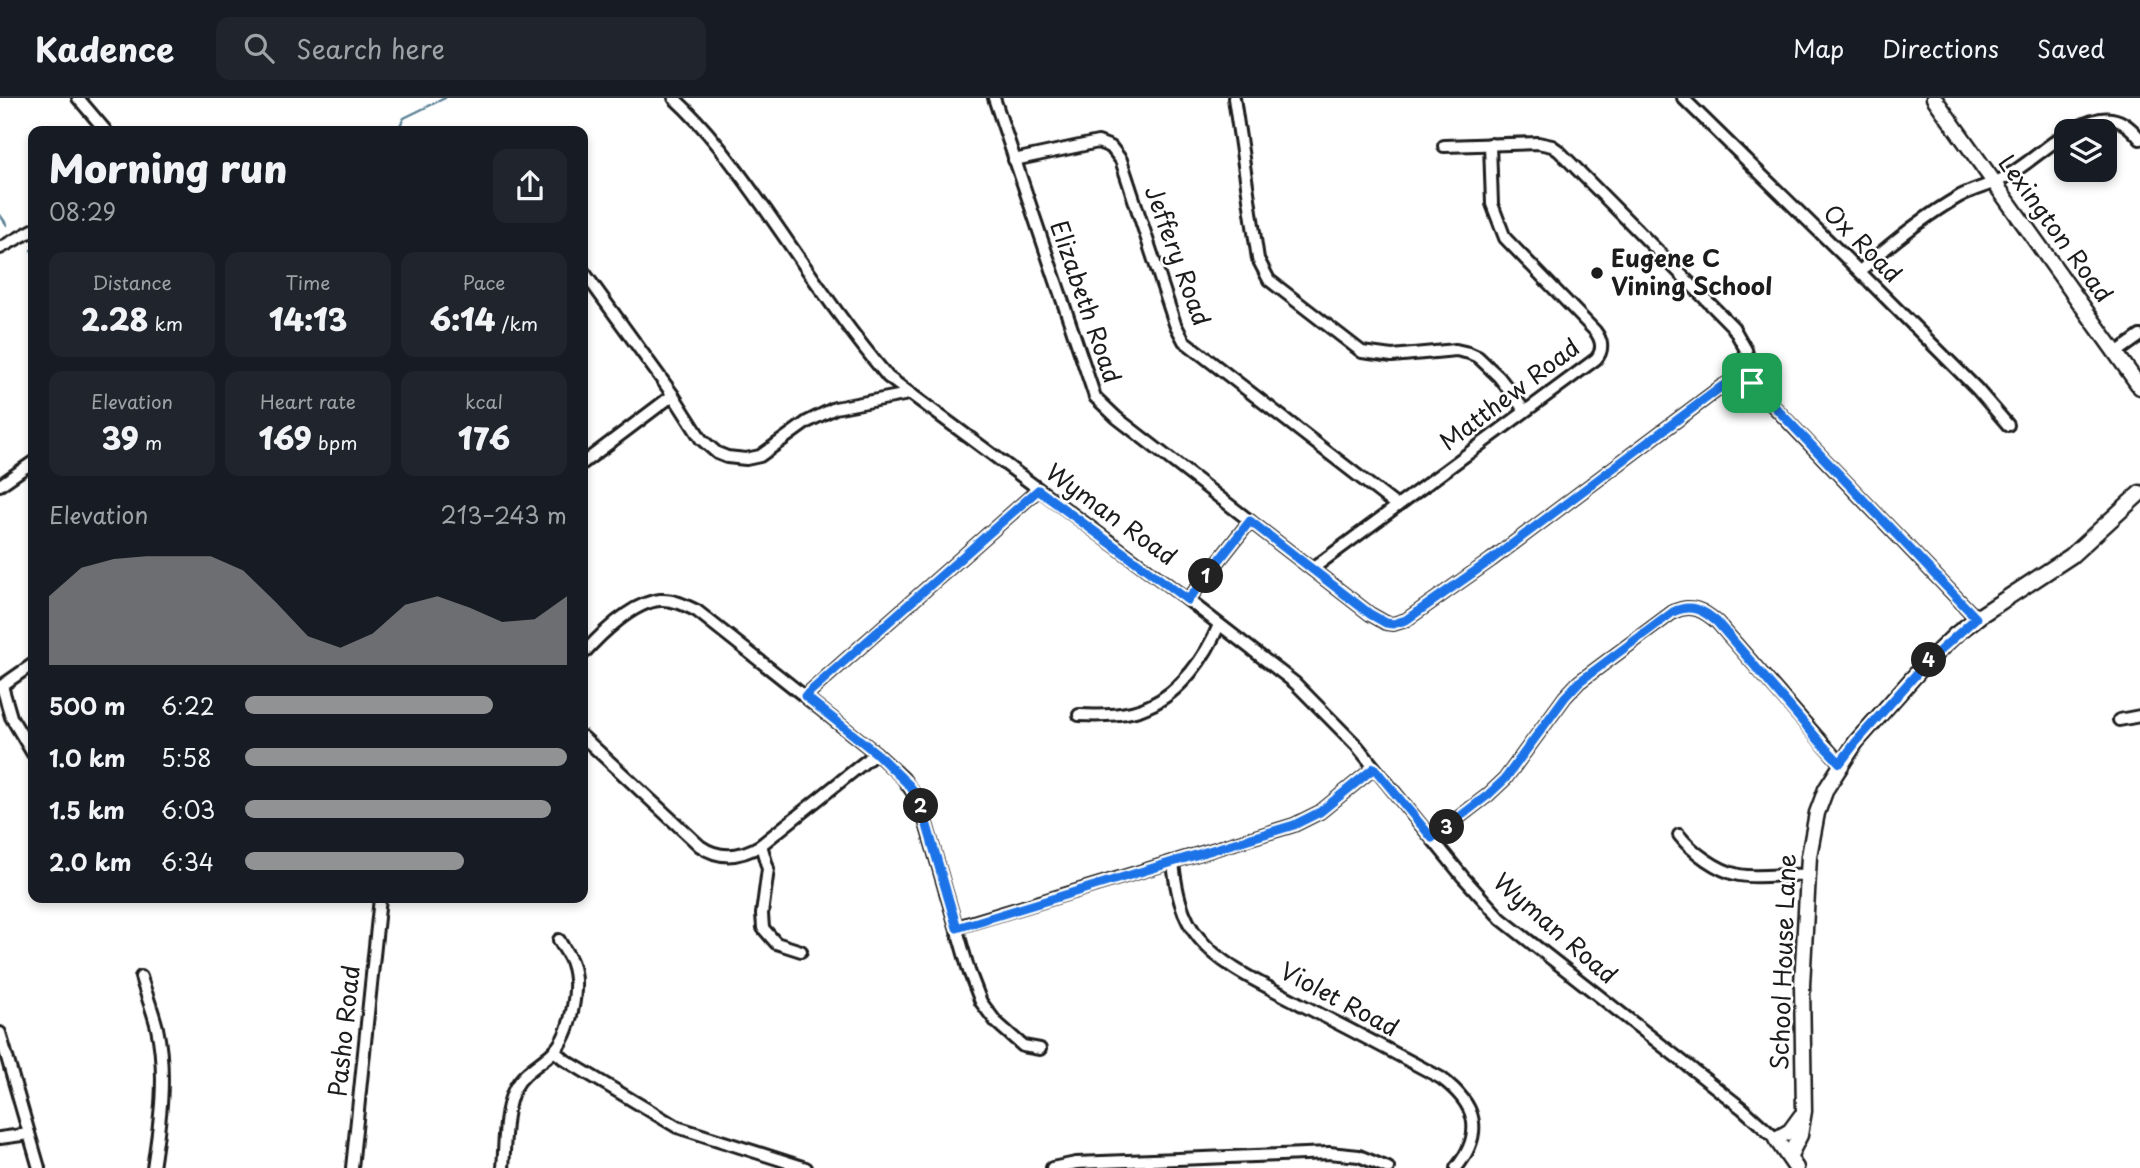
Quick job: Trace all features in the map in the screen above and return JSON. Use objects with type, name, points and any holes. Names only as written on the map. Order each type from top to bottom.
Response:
[{"type":"street","points":[[78,98],[102,126]]},
{"type":"street","name":"Wyman Road","points":[[674,98],[699,121],[724,152],[888,377],[1295,683],[1319,704],[1463,877],[1514,931],[1743,1109],[1776,1139],[1793,1162]]},
{"type":"street","name":"Elizabeth Road","points":[[994,98],[1095,397],[1116,418],[1380,621],[1393,624],[1406,620],[1491,560],[1721,387],[1741,379],[1752,383]]},
{"type":"street","points":[[1234,98],[1258,259],[1269,280],[1362,352],[1392,356],[1456,350],[1478,357],[1499,377],[1525,411]]},
{"type":"street","name":"Ox Road","points":[[1683,98],[1860,271],[1977,389],[2008,425]]},
{"type":"street","name":"Lexington Road","points":[[1934,98],[2140,387]]},
{"type":"street","points":[[2117,121],[2127,125],[2140,139]]},
{"type":"street","name":"Jeffery Road","points":[[1014,160],[1092,142],[1111,147],[1121,160],[1175,324],[1184,341],[1397,506]]},
{"type":"street","points":[[1860,271],[1921,221],[1959,197],[2000,180],[2054,142]]},
{"type":"street","points":[[1444,146],[1538,143],[1552,146],[1559,151],[1737,331],[1748,357],[1752,383],[1976,618]]},
{"type":"street","name":"Matthew Road","points":[[1312,569],[1596,359],[1601,352],[1602,344],[1595,331],[1505,238],[1492,204],[1490,144]]},
{"type":"street","points":[[0,248],[28,233]]},
{"type":"street","points":[[588,278],[673,395],[695,430],[709,447],[727,457],[746,459],[760,456],[807,422],[835,408],[909,394]]},
{"type":"street","points":[[2116,353],[2140,336]]},
{"type":"street","points":[[588,459],[673,395]]},
{"type":"street","points":[[0,485],[28,465]]},
{"type":"street","points":[[805,696],[1038,490]]},
{"type":"street","name":"School House Lane","points":[[1793,1162],[1804,1111],[1802,985],[1807,875],[1817,813],[1826,789],[1840,763],[1856,742],[1927,662],[1976,618],[2070,556],[2140,493]]},
{"type":"street","points":[[1188,600],[1250,521]]},
{"type":"street","points":[[588,649],[635,609],[651,601],[678,603],[697,611],[876,753],[903,778],[920,803],[969,971],[981,1002],[996,1022],[1023,1046],[1040,1049]]},
{"type":"street","points":[[1432,838],[1505,779],[1579,682],[1673,612],[1685,607],[1700,610],[1717,622],[1840,763]]},
{"type":"street","points":[[1079,716],[1135,711],[1161,700],[1191,672],[1211,643],[1219,625]]},
{"type":"street","points":[[28,667],[1,686],[11,718],[28,746]]},
{"type":"street","points":[[2119,720],[2140,716]]},
{"type":"street","points":[[588,742],[708,852],[722,856],[734,855],[761,845],[876,753]]},
{"type":"street","points":[[957,928],[1294,825],[1320,812],[1374,768]]},
{"type":"street","points":[[1679,835],[1701,855],[1738,875],[1807,875]]},
{"type":"street","points":[[761,845],[768,869],[762,914],[764,928],[776,943],[801,951]]},
{"type":"street","name":"Violet Road","points":[[1173,863],[1187,920],[1196,936],[1217,956],[1441,1077],[1461,1094],[1473,1114],[1475,1123],[1474,1135],[1466,1156],[1456,1168]]},
{"type":"street","name":"Pasho Road","points":[[352,1168],[379,903]]},
{"type":"street","points":[[503,1168],[513,1091],[527,1072],[554,1051],[568,1029],[573,967],[559,940]]},
{"type":"street","points":[[141,977],[157,1028],[161,1061],[162,1090],[153,1168]]},
{"type":"street","points":[[0,1033],[39,1168]]},
{"type":"street","points":[[554,1051],[677,1127],[806,1168]]},
{"type":"street","points":[[1776,1139],[1790,1131],[1804,1111]]},
{"type":"street","points":[[0,1138],[29,1134]]},
{"type":"street","points":[[1052,1168],[1076,1163],[1329,1153],[1359,1156],[1388,1168]]},
{"type":"waterway","points":[[400,126],[404,118],[445,98]]},
{"type":"waterway","points":[[0,215],[7,225]]},
{"type":"place","name":"Eugene C Vining School","points":[[1597,273]]},
{"type":"route","points":[[1741,379],[1752,383],[1976,618],[1927,662],[1840,763],[1724,629],[1709,615],[1692,607],[1685,607],[1673,612],[1579,682],[1505,779],[1432,838],[1374,768],[1320,812],[1294,825],[957,928],[920,803],[910,786],[876,753],[805,696],[1038,490],[1188,600],[1250,521],[1370,614],[1380,621],[1393,624],[1406,620],[1427,607],[1721,387],[1741,379]]}]
